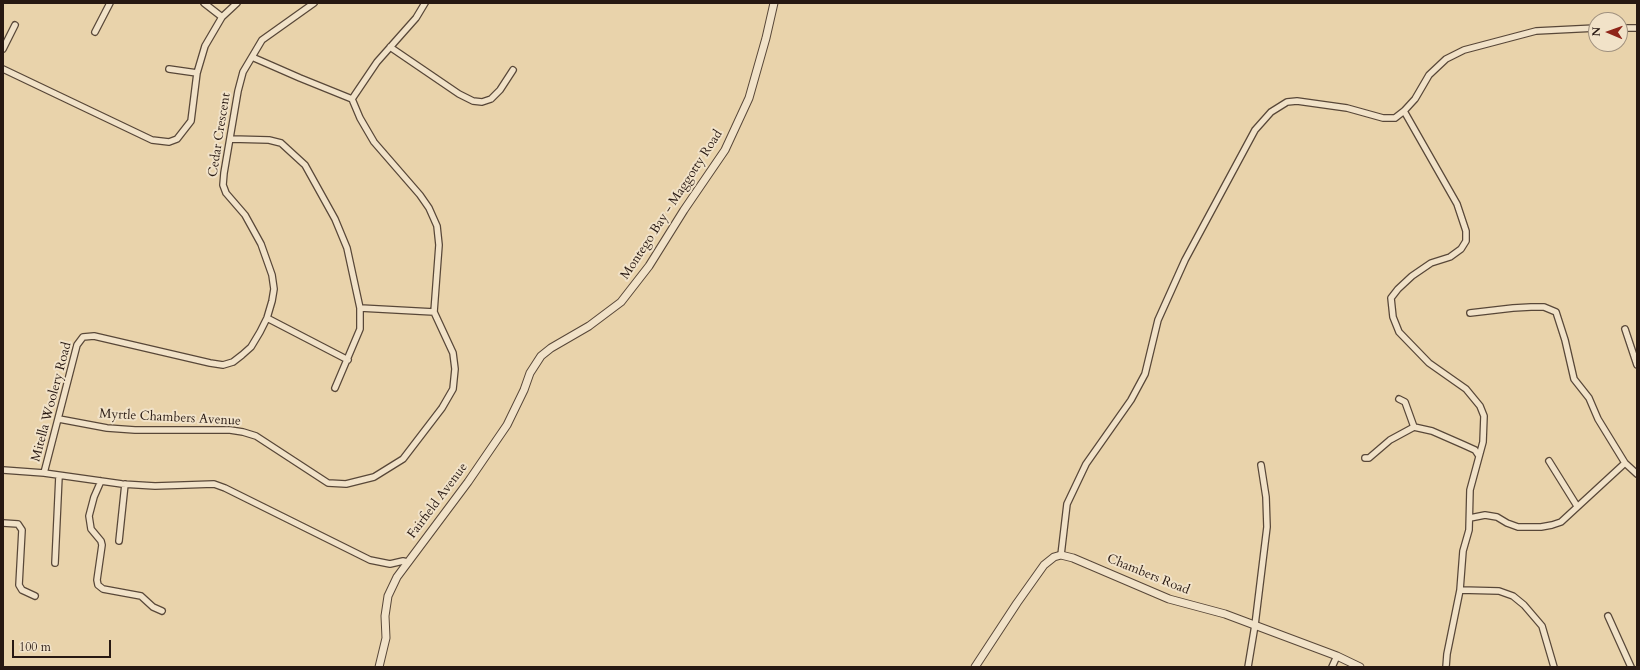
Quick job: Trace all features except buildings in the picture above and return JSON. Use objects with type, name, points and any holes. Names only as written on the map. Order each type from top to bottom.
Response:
[{"type":"street","points":[[95,32],[110,3]]},
{"type":"street","points":[[204,3],[222,17]]},
{"type":"street","points":[[3,69],[144,137],[160,142],[169,142],[177,139],[191,122],[197,73],[205,46],[222,17],[237,3]]},
{"type":"street","name":"Cedar Crescent","points":[[83,337],[94,336],[223,365],[233,362],[251,347],[267,318],[274,289],[272,275],[261,244],[246,215],[226,193],[223,186],[238,91],[243,72],[262,40],[314,3]]},
{"type":"street","points":[[252,57],[352,99],[377,62],[416,18],[425,3]]},
{"type":"street","name":"Montego Bay - Maggotty Road","points":[[541,356],[551,348],[589,326],[621,302],[649,266],[684,210],[725,150],[749,98],[774,3]]},
{"type":"street","points":[[3,49],[15,25]]},
{"type":"street","points":[[976,667],[1017,603],[1044,565],[1054,557],[1061,555],[1067,504],[1086,464],[1131,400],[1145,374],[1158,320],[1185,260],[1255,130],[1271,112],[1287,102],[1297,101],[1347,108],[1382,118],[1395,118],[1415,99],[1429,75],[1446,59],[1464,50],[1536,31],[1588,28]]},
{"type":"street","points":[[390,47],[459,94],[473,101],[482,102],[491,99],[500,90],[513,70]]},
{"type":"street","points":[[169,68],[197,73]]},
{"type":"street","name":"Myrtle Chambers Avenue","points":[[59,419],[107,428],[135,430],[230,430],[243,432],[256,436],[328,483],[346,484],[374,477],[403,459],[442,408],[452,389],[455,369],[453,353],[434,312],[439,245],[437,226],[429,208],[420,195],[374,142],[360,118],[352,99]]},
{"type":"street","points":[[1404,111],[1457,204],[1466,231],[1466,241],[1461,249],[1450,257],[1431,263],[1412,276],[1398,289],[1391,298],[1393,317],[1399,332],[1411,346],[1429,363],[1466,389],[1480,406],[1484,416],[1484,442],[1470,490],[1469,530],[1463,551],[1460,590],[1447,654],[1446,667]]},
{"type":"street","points":[[231,139],[269,140],[281,143],[304,165],[336,218],[347,248],[360,308],[360,329],[335,388]]},
{"type":"street","points":[[1470,313],[1531,307],[1544,307],[1556,312],[1565,340],[1574,379],[1589,398],[1598,419],[1625,463],[1637,474]]},
{"type":"street","points":[[360,308],[434,312]]},
{"type":"street","points":[[267,318],[348,360]]},
{"type":"street","points":[[1625,329],[1637,365]]},
{"type":"street","name":"Mitella Woolery Road","points":[[44,473],[77,345],[83,337]]},
{"type":"street","name":"Fairfield Avenue","points":[[378,667],[386,638],[385,616],[388,596],[397,577],[468,482],[506,425],[524,390],[530,373],[541,356]]},
{"type":"street","points":[[1399,399],[1405,402],[1414,427]]},
{"type":"street","points":[[1365,458],[1369,458],[1390,440],[1414,427],[1432,431],[1464,445],[1475,450],[1479,456]]},
{"type":"street","points":[[1549,461],[1577,506]]},
{"type":"street","points":[[1470,518],[1485,515],[1497,517],[1518,527],[1541,527],[1561,522],[1625,463]]},
{"type":"street","points":[[1248,667],[1255,625],[1267,528],[1266,497],[1261,465]]},
{"type":"street","points":[[3,470],[44,473],[125,484],[155,486],[214,484],[225,488],[370,560],[390,564],[403,561],[407,562]]},
{"type":"street","points":[[55,563],[59,476]]},
{"type":"street","points":[[101,481],[94,497],[89,516],[91,529],[101,541],[102,545],[97,580],[98,585],[103,589],[141,596],[153,607],[162,611]]},
{"type":"street","points":[[119,541],[125,484]]},
{"type":"street","points":[[3,522],[18,524],[22,530],[19,585],[22,590],[35,596]]},
{"type":"street","name":"Chambers Road","points":[[1061,555],[1073,558],[1169,599],[1225,614],[1337,656],[1360,667]]},
{"type":"street","points":[[1460,590],[1499,591],[1512,596],[1524,605],[1542,626],[1554,667]]},
{"type":"street","points":[[1608,616],[1631,667]]},
{"type":"street","points":[[1332,667],[1337,656]]}]
